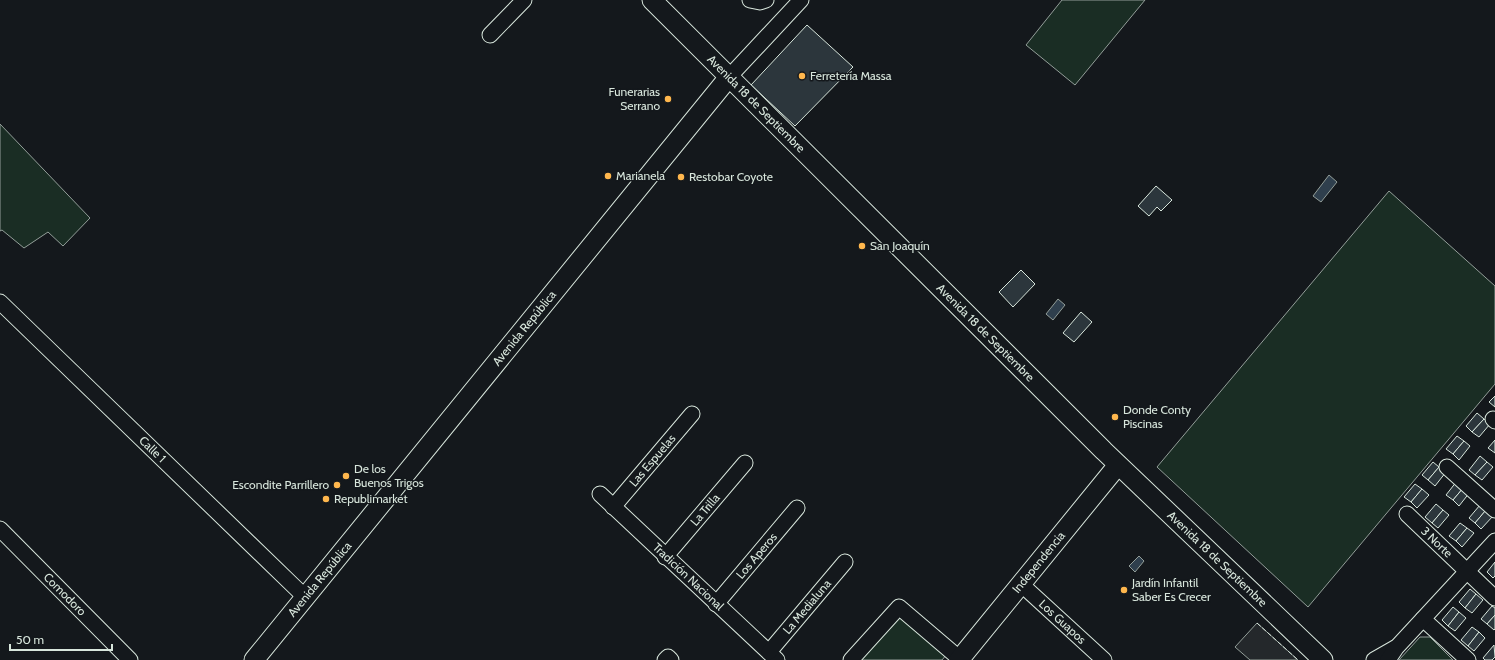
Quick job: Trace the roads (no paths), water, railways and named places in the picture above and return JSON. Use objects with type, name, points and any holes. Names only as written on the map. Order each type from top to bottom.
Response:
[{"type":"main road","name":"Avenida 18 de Septiembre","points":[[652,0],[1118,465],[1323,660]]},
{"type":"main road","name":"Avenida República","points":[[254,660],[729,77]]},
{"type":"main road","name":"Independencia","points":[[959,659],[1118,465]]},
{"type":"street","points":[[490,35],[524,0]]},
{"type":"street","points":[[750,0],[760,2],[766,0]]},
{"type":"street","name":"Avenida República","points":[[729,77],[801,0]]},
{"type":"street","name":"Calle 1","points":[[0,302],[305,597]]},
{"type":"street","name":"Las Espuelas","points":[[613,507],[692,414]]},
{"type":"street","name":"La Trilla","points":[[665,557],[744,463]]},
{"type":"street","points":[[1447,467],[1495,510]]},
{"type":"street","name":"Tradición Nacional","points":[[600,494],[665,557],[773,656]]},
{"type":"street","name":"Los Aperos","points":[[716,604],[797,508]]},
{"type":"street","name":"3 Norte","points":[[1408,514],[1495,598]]},
{"type":"street","name":"Comodoro","points":[[0,529],[130,660]]},
{"type":"street","points":[[1388,660],[1396,648],[1495,541]]},
{"type":"street","name":"La Medialuna","points":[[773,656],[845,562]]},
{"type":"street","name":"Los Guapos","points":[[1021,584],[1104,660]]},
{"type":"street","points":[[851,660],[899,607],[959,659]]},
{"type":"street","points":[[1423,619],[1468,660]]},
{"type":"street","points":[[1374,660],[1396,648]]},
{"type":"street","points":[[665,660],[668,657],[671,660]]},
{"type":"water","points":[[1329,175],[1337,182],[1321,202],[1313,196]]},
{"type":"water","points":[[1058,299],[1065,305],[1053,320],[1046,314]]},
{"type":"water","points":[[1139,556],[1144,561],[1135,572],[1129,566]]},
{"type":"place","name":"Ferretería Massa","points":[[802,76]]},
{"type":"place","name":"Funerarias Serrano","points":[[668,99]]},
{"type":"place","name":"Marianela","points":[[608,176]]},
{"type":"place","name":"Restobar Coyote","points":[[681,177]]},
{"type":"place","name":"San Joaquín","points":[[862,246]]},
{"type":"place","name":"Donde Conty Piscinas","points":[[1115,417]]},
{"type":"place","name":"De los Buenos Trigos","points":[[346,476]]},
{"type":"place","name":"Escondite Parrillero","points":[[337,485]]},
{"type":"place","name":"Republimarket","points":[[326,499]]},
{"type":"place","name":"Jardín Infantil Saber Es Crecer","points":[[1124,590]]}]
